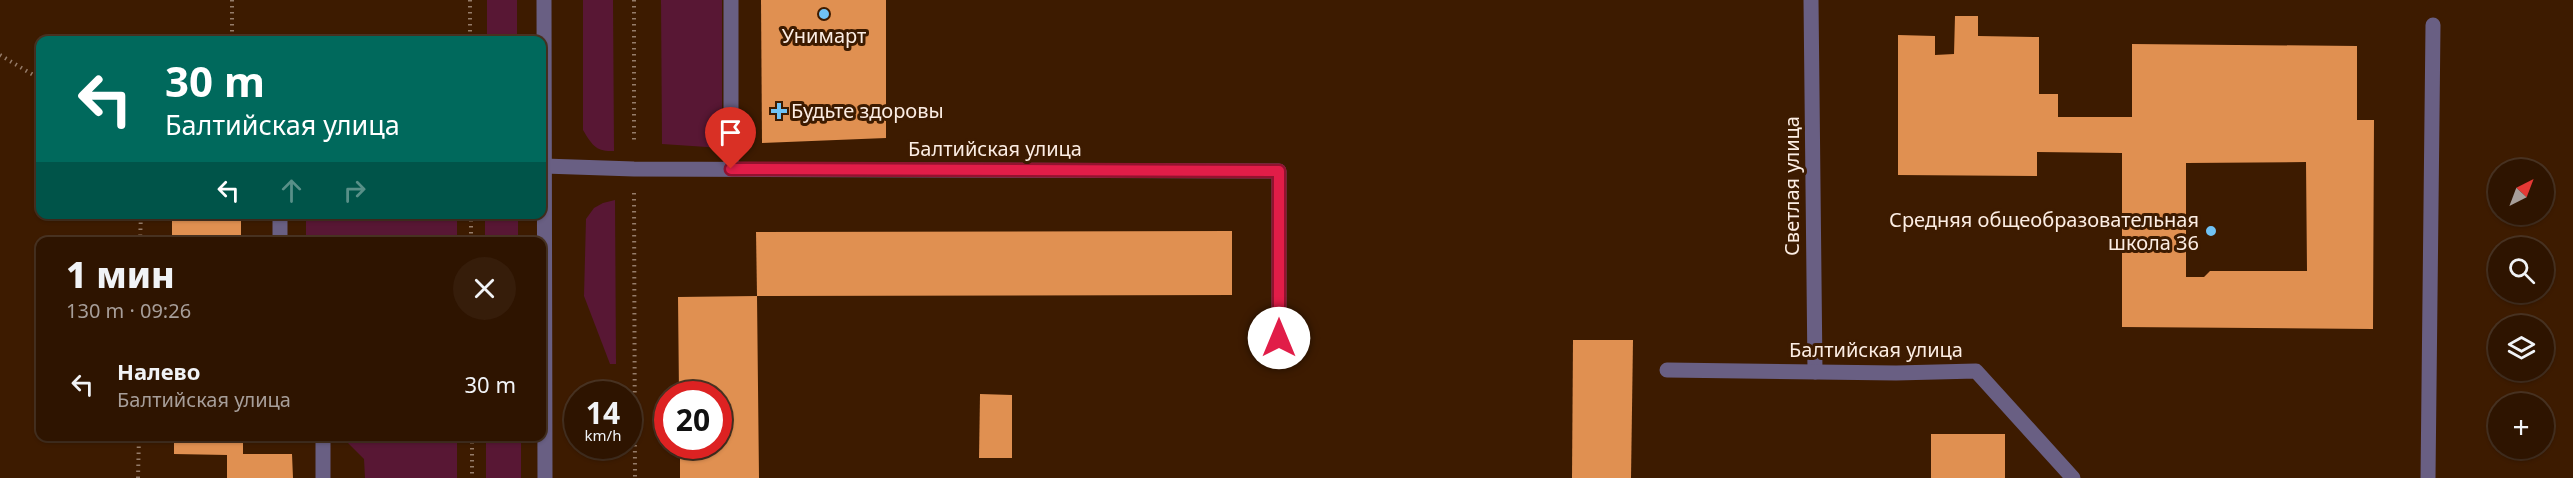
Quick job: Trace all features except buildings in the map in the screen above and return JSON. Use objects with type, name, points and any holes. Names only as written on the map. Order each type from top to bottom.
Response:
[{"type":"street","points":[[544,0],[544,36]]},
{"type":"street","points":[[731,0],[731,169]]},
{"type":"street","name":"Светлая улица","points":[[1811,0],[1815,372]]},
{"type":"street","points":[[2428,478],[2433,25]]},
{"type":"street","name":"Балтийская улица","points":[[546,166],[634,169],[1279,171],[1279,338]]},
{"type":"street","points":[[280,219],[280,237]]},
{"type":"street","points":[[544,219],[544,237]]},
{"type":"street","name":"Балтийская улица","points":[[1667,370],[1976,371],[2073,478]]},
{"type":"street","points":[[323,441],[323,478]]},
{"type":"street","points":[[545,441],[545,478]]},
{"type":"path","points":[[232,0],[232,36]]},
{"type":"path","points":[[470,0],[470,36]]},
{"type":"path","points":[[634,0],[635,478]]},
{"type":"path","points":[[0,55],[36,77]]},
{"type":"path","points":[[140,237],[141,219]]},
{"type":"path","points":[[471,219],[471,237]]},
{"type":"path","points":[[138,478],[139,441]]},
{"type":"path","points":[[472,441],[472,478]]},
{"type":"shaded area","points":[[487,0],[517,0],[517,36],[487,36]]},
{"type":"shaded area","points":[[583,0],[613,0],[614,151],[599,149],[589,140],[583,130]]},
{"type":"shaded area","points":[[661,0],[722,0],[722,148],[662,144]]},
{"type":"shaded area","points":[[615,200],[616,364],[610,364],[584,296],[586,219],[594,208]]},
{"type":"shaded area","points":[[306,219],[457,219],[457,237],[306,237]]},
{"type":"shaded area","points":[[485,219],[518,219],[518,237],[485,237]]},
{"type":"shaded area","points":[[346,441],[457,441],[457,478],[365,478],[364,459]]},
{"type":"shaded area","points":[[486,441],[521,441],[521,478],[486,478]]},
{"type":"place","name":"Унимарт","points":[[824,14]]},
{"type":"place","name":"Будьте здоровы","points":[[779,111]]},
{"type":"place","name":"Средняя общеобразовательная школа 36","points":[[2211,231]]},
{"type":"route","points":[[731,169],[1279,171],[1279,338]]}]
